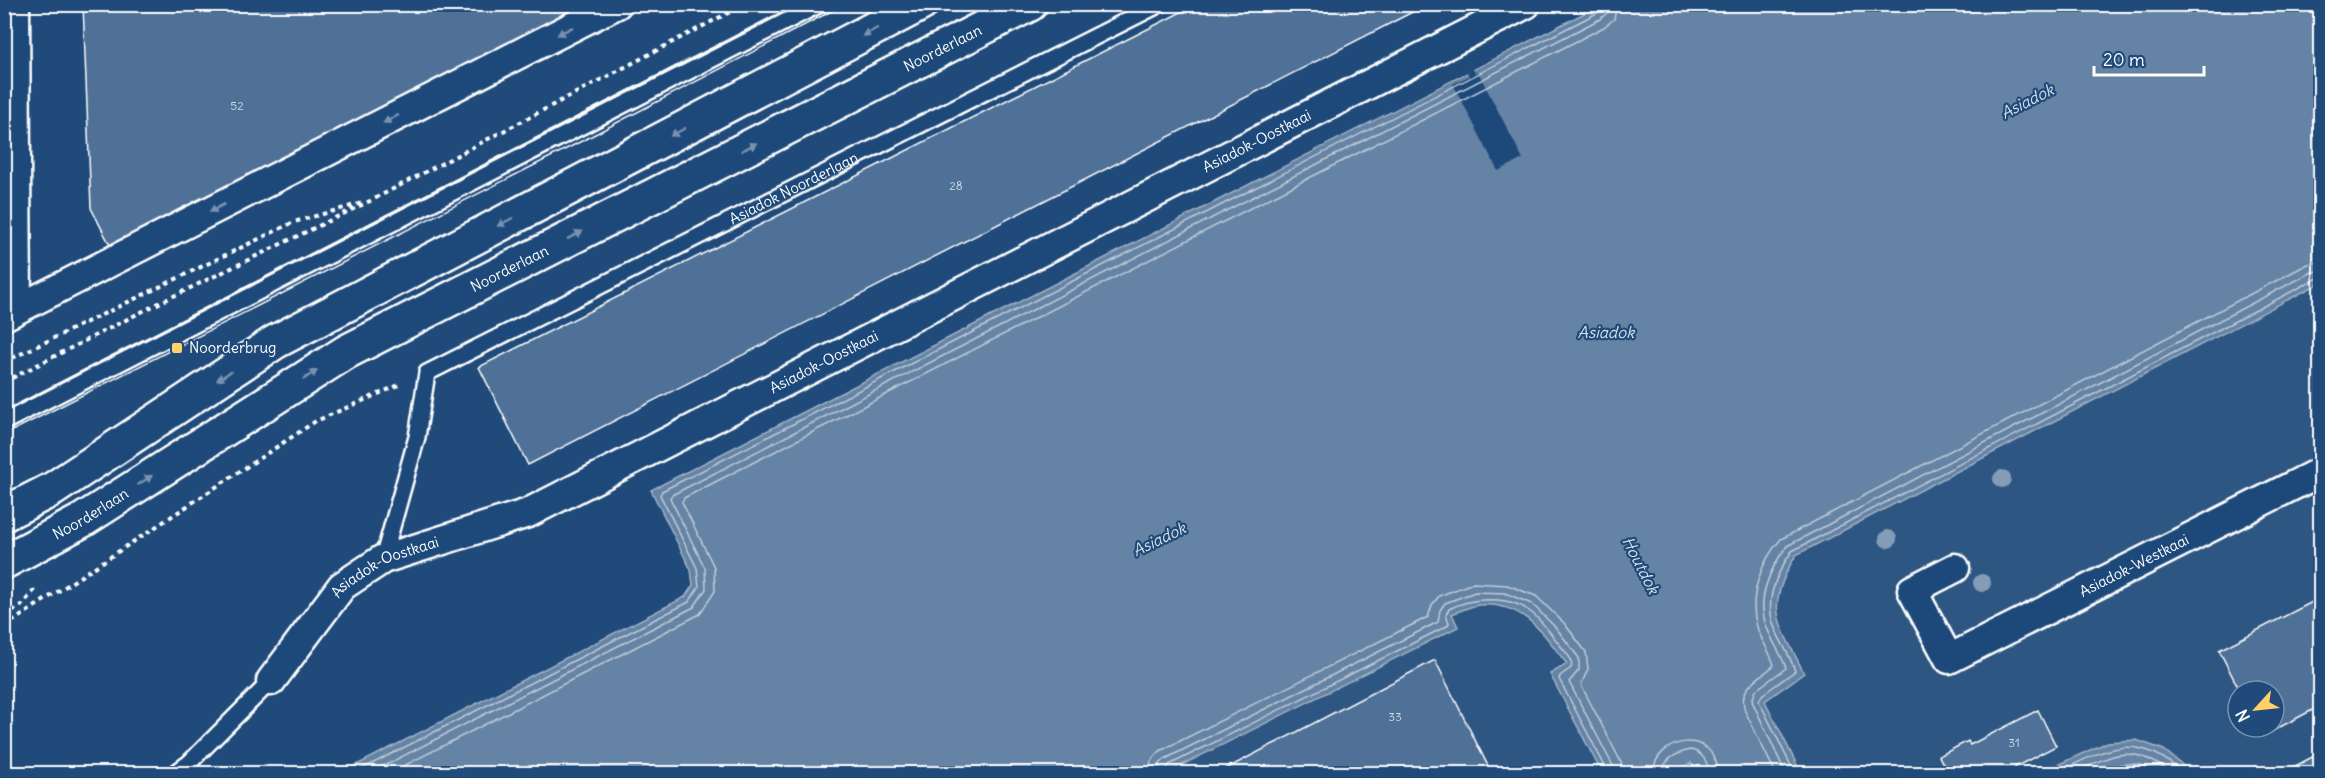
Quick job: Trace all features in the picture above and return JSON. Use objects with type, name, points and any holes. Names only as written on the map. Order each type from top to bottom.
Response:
[{"type":"main road","points":[[4,514],[53,489],[275,342],[921,4]]},
{"type":"main road","name":"Noorderlaan","points":[[4,562],[83,520],[346,352],[1030,4]]},
{"type":"street","points":[[15,4],[11,313],[617,4]]},
{"type":"street","name":"Asiadok-Oostkaai","points":[[271,681],[342,586],[383,559],[528,513],[1526,4]]},
{"type":"street","name":"Asiadok-Westkaai","points":[[1955,568],[1912,590],[1949,659],[2320,472]]},
{"type":"lane","points":[[4,422],[820,4]]},
{"type":"lane","name":"Asiadok Noorderlaan","points":[[427,373],[1160,4]]},
{"type":"lane","points":[[383,559],[417,437],[427,373]]},
{"type":"lane","name":"Asiadok-Oostkaai","points":[[174,774],[189,763],[271,681]]},
{"type":"path","points":[[4,382],[155,305],[374,199],[745,4]]},
{"type":"path","points":[[4,362],[294,222],[374,199]]},
{"type":"path","points":[[4,627],[316,421],[427,373]]},
{"type":"path","points":[[4,615],[21,606],[42,581]]},
{"type":"shaded area","points":[[2320,283],[2320,773],[2192,773],[2164,750],[2108,742],[2039,773],[1801,773],[1765,700],[1804,673],[1778,620],[1777,598],[1783,576],[1796,555]]},
{"type":"shaded area","points":[[1477,605],[1502,607],[1527,617],[1567,664],[1550,675],[1602,773],[1156,774],[1452,614]]},
{"type":"water","name":"Asiadok","points":[[1600,5],[2320,5],[2320,283],[1796,555],[1786,573],[1777,603],[1782,627],[1804,673],[1765,701],[1801,773],[1696,773],[1691,763],[1671,773],[1602,773],[1550,674],[1567,664],[1540,630],[1520,614],[1495,605],[1479,605],[1452,614],[1458,627],[1166,773],[339,774],[685,597],[693,585],[691,570],[651,490]]},
{"type":"water","points":[[2136,740],[2164,750],[2192,773],[2039,773],[2108,742]]},
{"type":"pier","points":[[1473,69],[1475,73],[1478,72],[1523,159],[1498,171],[1453,84],[1469,76],[1467,72]]},
{"type":"building","points":[[83,4],[586,4],[111,247],[91,208]]},
{"type":"building","points":[[1197,4],[1428,4],[528,465],[479,367]]},
{"type":"building","points":[[2320,598],[2320,706],[2286,724],[2286,679],[2234,679],[2219,650]]},
{"type":"building","points":[[1435,660],[1492,774],[1216,774]]},
{"type":"building","points":[[2038,710],[2056,746],[2015,767],[2018,774],[1948,774],[1939,756],[1968,741],[1970,745]]},
{"type":"building","points":[[2320,753],[2320,774],[2280,774]]},
{"type":"tram line","points":[[4,411],[797,4]]},
{"type":"tram line","points":[[4,435],[576,144],[845,4]]},
{"type":"place","name":"Noorderbrug","points":[[177,348]]},
{"type":"water label","name":"Houtdok","points":[[1641,565]]}]
